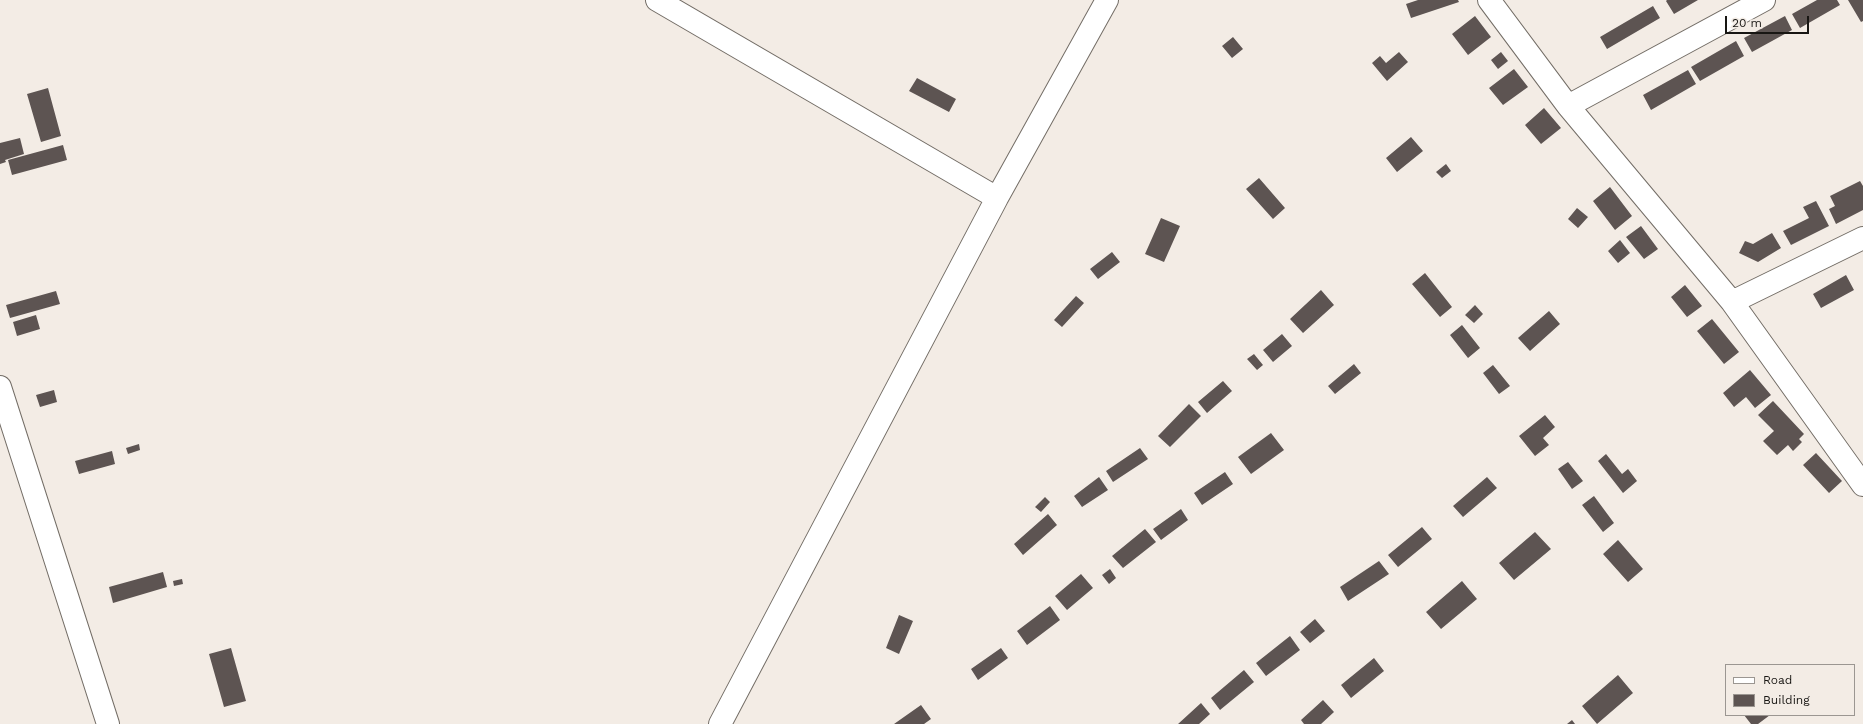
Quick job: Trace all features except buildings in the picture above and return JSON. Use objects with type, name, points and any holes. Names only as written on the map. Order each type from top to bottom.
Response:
[{"type":"street","points":[[657,0],[998,198]]},
{"type":"street","points":[[720,724],[998,198],[1107,0]]},
{"type":"street","points":[[1489,0],[1568,106],[1732,302],[1863,485]]},
{"type":"street","points":[[1568,106],[1764,0]]},
{"type":"street","points":[[1732,302],[1863,238]]},
{"type":"street","points":[[0,387],[108,724]]}]
